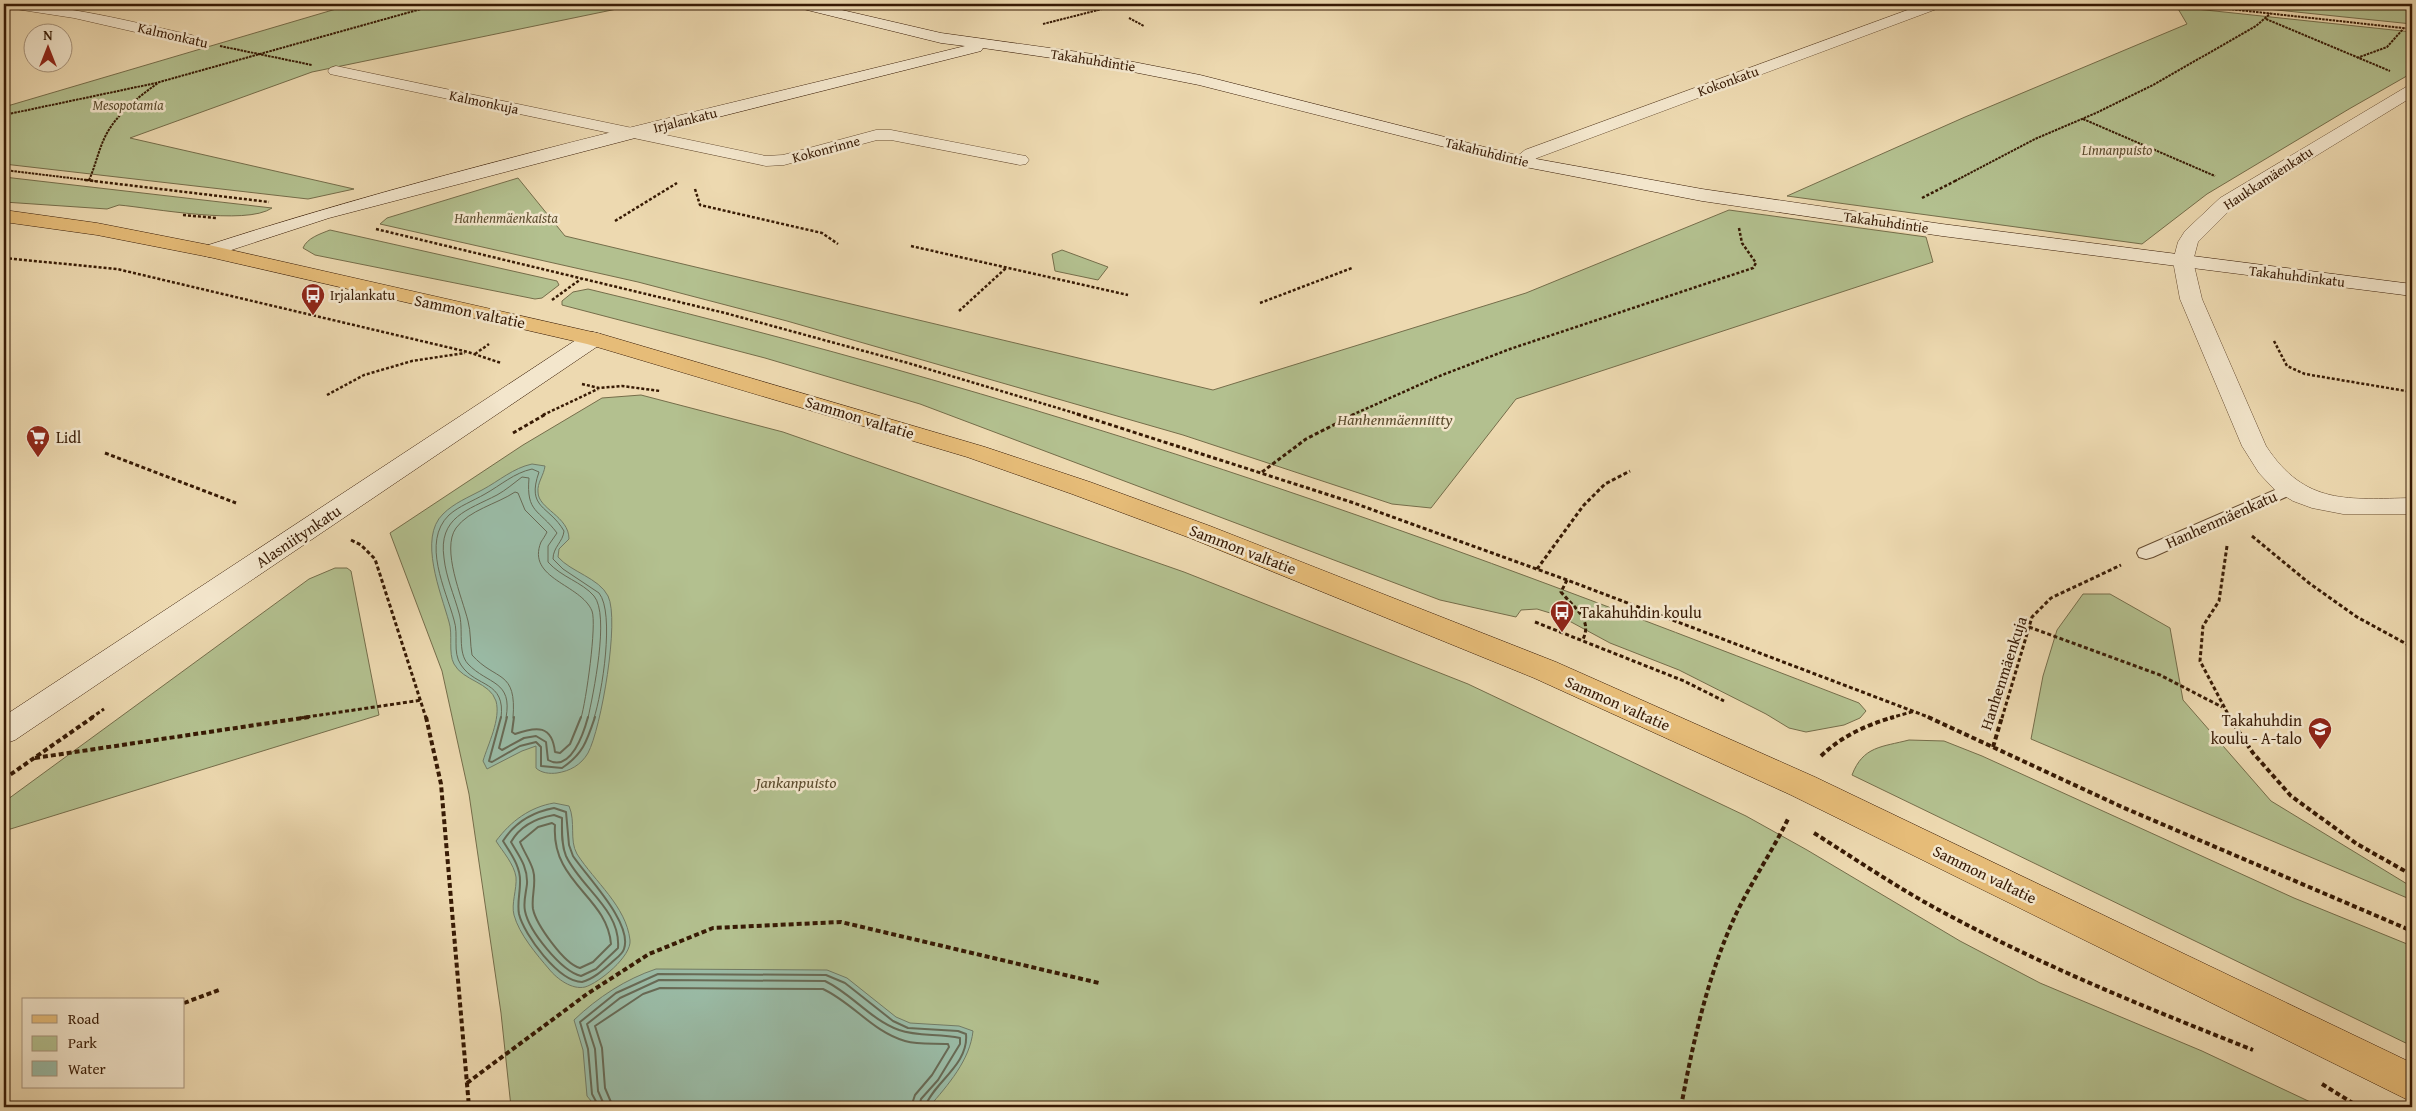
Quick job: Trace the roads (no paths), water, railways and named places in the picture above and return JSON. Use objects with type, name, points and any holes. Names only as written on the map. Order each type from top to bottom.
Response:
[{"type":"main road","name":"Sammon valtatie","points":[[4,216],[97,229],[210,251],[593,339],[976,452],[1081,488],[1200,532],[1458,634],[1803,786],[2412,1083]]},
{"type":"street","name":"Kalmonkatu","points":[[9,4],[74,14],[192,40]]},
{"type":"street","name":"Takahuhdintie","points":[[799,4],[941,38],[1094,59],[1200,80],[1520,161],[1742,201],[2182,261]]},
{"type":"street","name":"Kokonkatu","points":[[1520,161],[1540,150],[1937,4]]},
{"type":"street","name":"Irjalankatu","points":[[210,251],[322,214],[633,133],[989,44]]},
{"type":"street","name":"Kalmonkuja","points":[[336,71],[633,133]]},
{"type":"street","name":"Haukkamäenkatu","points":[[2182,261],[2184,251],[2192,235],[2227,202],[2412,90]]},
{"type":"street","name":"Kokonrinne","points":[[633,133],[766,161],[784,160],[876,135],[891,134],[1020,160]]},
{"type":"street","name":"Takahuhdinkatu","points":[[2182,261],[2412,290]]},
{"type":"street","points":[[2182,261],[2190,299],[2254,446],[2268,468],[2290,488]]},
{"type":"street","name":"Alasniitynkatu","points":[[4,732],[593,339]]},
{"type":"street","name":"Hanhenmäenkatu","points":[[2290,488],[2325,503],[2344,507],[2363,509],[2412,506]]},
{"type":"lane","name":"Hanhenmäenkatu","points":[[2146,553],[2290,488]]},
{"type":"water","points":[[532,464],[545,466],[539,485],[539,498],[564,524],[568,531],[569,539],[559,549],[558,557],[570,567],[598,584],[608,596],[611,609],[612,627],[607,674],[593,740],[588,753],[579,764],[566,771],[554,773],[543,772],[536,768],[536,746],[487,769],[483,761],[497,716],[496,701],[493,695],[482,685],[458,670],[452,660],[450,627],[437,581],[432,551],[432,537],[436,524],[447,510],[512,472]]},
{"type":"water","points":[[554,803],[569,806],[572,818],[573,843],[577,854],[623,916],[630,940],[626,954],[614,968],[585,987],[575,987],[565,983],[552,973],[524,937],[516,922],[513,911],[516,882],[515,872],[496,841],[508,827],[522,816],[537,808]]},
{"type":"water","points":[[656,969],[827,970],[847,978],[896,1017],[910,1023],[959,1026],[973,1031],[971,1042],[968,1052],[957,1072],[929,1107],[596,1107],[587,1096],[583,1050],[574,1020],[613,990],[634,978]]},
{"type":"place","name":"Irjalankatu","points":[[313,316]]},
{"type":"place","name":"Lidl","points":[[38,458]]},
{"type":"place","name":"Takahuhdin koulu","points":[[1562,633]]},
{"type":"place","name":"Takahuhdin koulu - A-talo","points":[[2320,750]]},
{"type":"park label","name":"Mesopotamia","points":[[128,105]]},
{"type":"park label","name":"Linnanpuisto","points":[[2117,150]]},
{"type":"park label","name":"Hanhenmäenkaista","points":[[506,218]]},
{"type":"park label","name":"Hanhenmäenniitty","points":[[1395,419]]},
{"type":"park label","name":"Jankanpuisto","points":[[796,782]]}]
